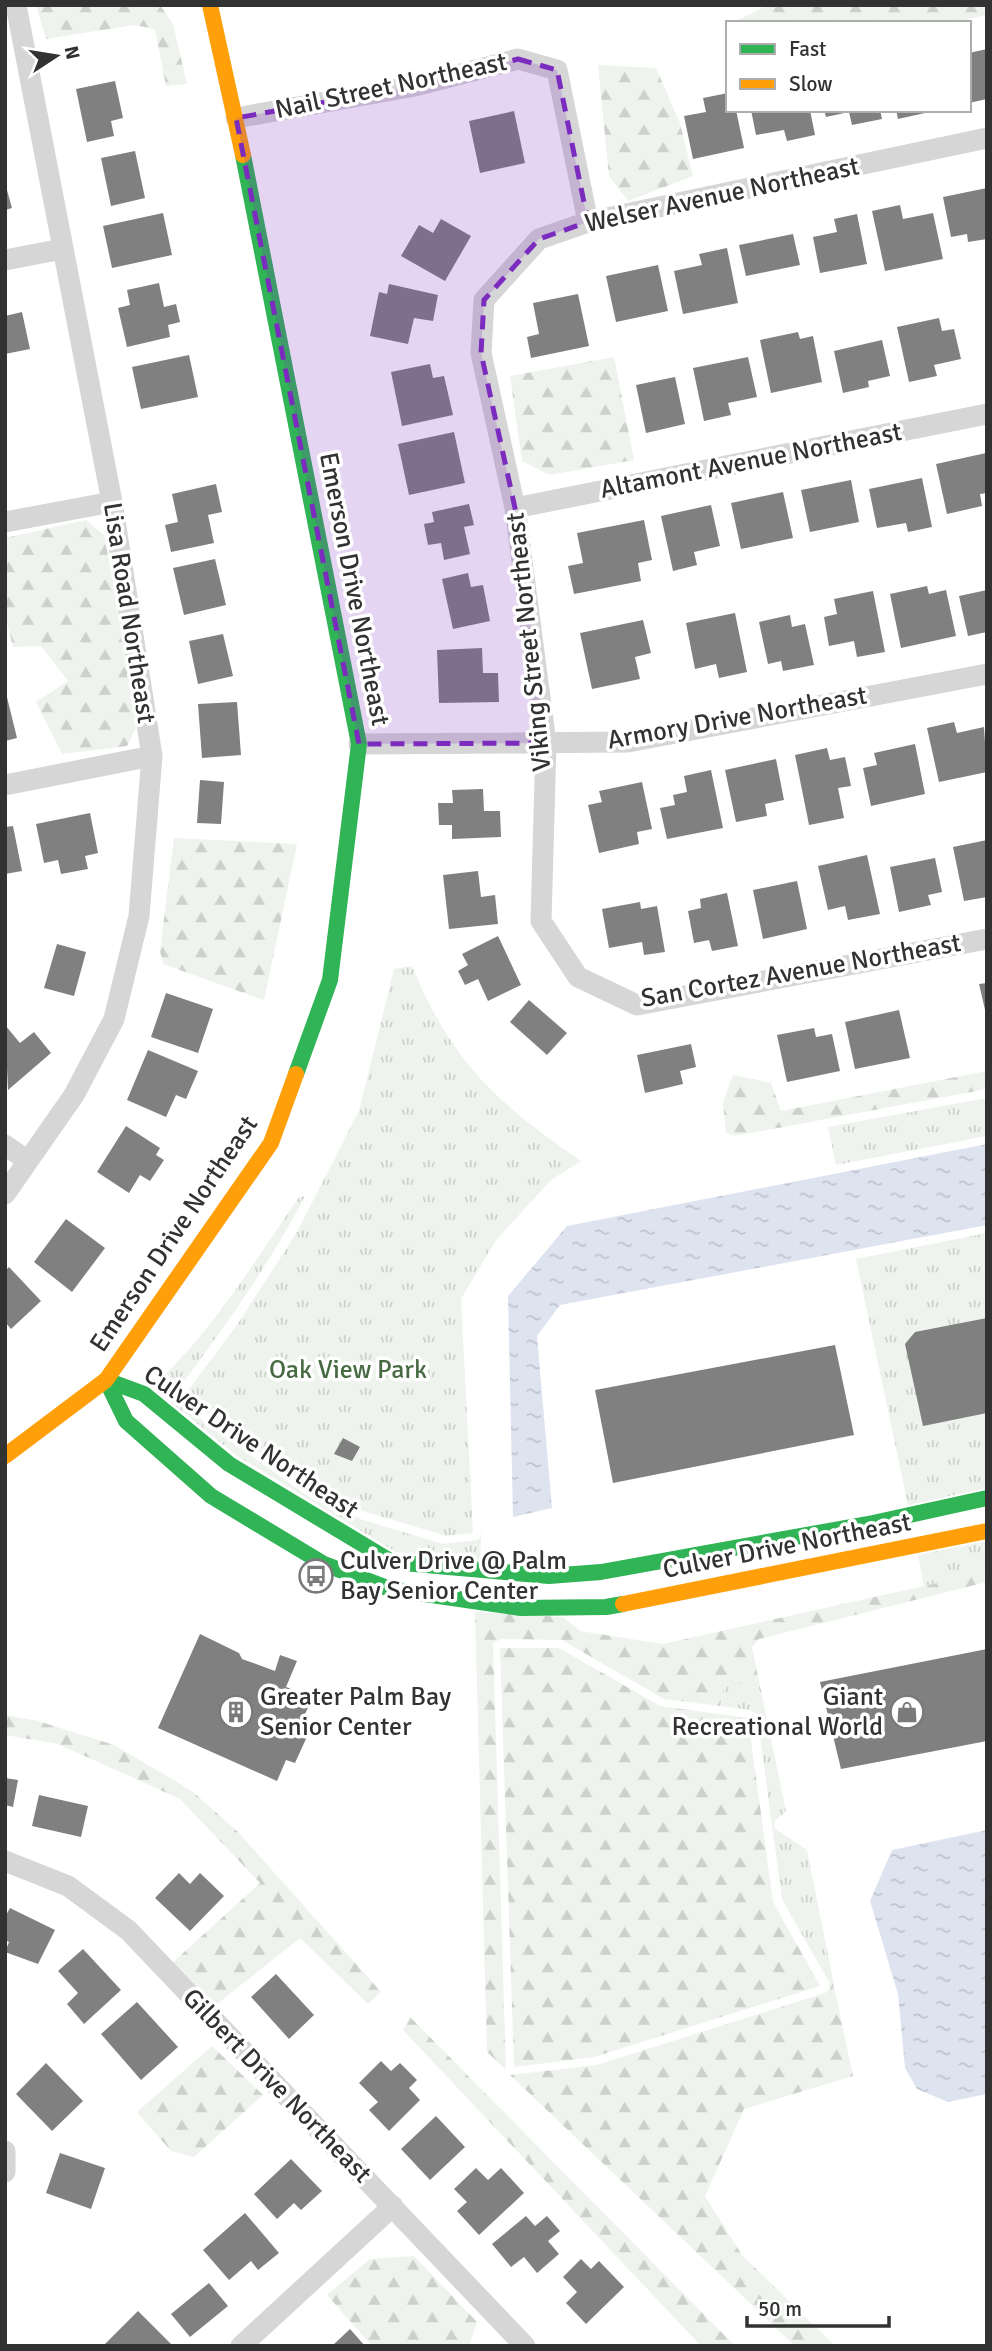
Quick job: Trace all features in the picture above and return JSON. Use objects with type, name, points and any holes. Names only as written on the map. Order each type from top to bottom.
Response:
[{"type":"street","name":"Lisa Road Northeast","points":[[5,1194],[74,1095],[114,1019],[139,916],[152,756],[112,502],[16,5]]},
{"type":"street","name":"Emerson Drive Northeast","points":[[5,1456],[106,1380],[271,1143],[330,980],[359,744],[236,118],[210,5]]},
{"type":"street","name":"Nail Street Northeast","points":[[236,118],[415,86],[518,59],[557,70],[588,222]]},
{"type":"street","name":"Welser Avenue Northeast","points":[[484,300],[539,239],[588,222],[987,138]]},
{"type":"street","points":[[5,260],[62,249]]},
{"type":"street","name":"Viking Street Northeast","points":[[484,300],[481,353],[514,508],[546,743],[541,921],[578,977]]},
{"type":"street","name":"Altamont Avenue Northeast","points":[[514,508],[987,414]]},
{"type":"street","points":[[5,522],[112,502]]},
{"type":"street","name":"Armory Drive Northeast","points":[[359,744],[628,742],[987,674]]},
{"type":"street","points":[[5,785],[152,756]]},
{"type":"street","name":"San Cortez Avenue Northeast","points":[[578,977],[637,1005],[987,939]]},
{"type":"street","points":[[5,1145],[28,1161]]},
{"type":"street","name":"Culver Drive Northeast","points":[[106,1380],[144,1394],[229,1464],[392,1562],[549,1576],[601,1572],[764,1544],[987,1498]]},
{"type":"street","name":"Culver Drive Northeast","points":[[106,1380],[126,1422],[211,1496],[324,1564],[390,1589],[521,1608],[606,1607],[987,1531]]},
{"type":"street","name":"Gilbert Drive Northeast","points":[[5,1861],[68,1886],[128,1930],[525,2346]]},
{"type":"street","points":[[5,2151],[5,2172]]},
{"type":"street","points":[[241,2346],[393,2206]]},
{"type":"highlighted area","points":[[518,59],[557,70],[588,222],[539,239],[484,300],[481,353],[515,508],[546,743],[359,744],[236,118],[415,86]]},
{"type":"green space","points":[[36,5],[160,5],[173,24],[187,84],[166,86],[155,29],[134,25],[46,39]]},
{"type":"green space","points":[[763,5],[987,5],[987,15],[960,21],[736,21],[761,9]]},
{"type":"green space","points":[[598,65],[656,68],[680,123],[693,176],[628,201],[609,176]]},
{"type":"green space","points":[[614,357],[634,460],[550,475],[522,461],[510,376]]},
{"type":"green space","points":[[86,520],[104,535],[140,720],[127,746],[62,754],[36,702],[68,681],[41,646],[13,647],[5,615],[5,538]]},
{"type":"green space","points":[[174,838],[297,844],[264,1000],[163,964],[160,951]]},
{"type":"green space","name":"Oak View Park","points":[[412,966],[427,1000],[460,1055],[501,1099],[581,1161],[551,1180],[496,1240],[461,1299],[473,1533],[447,1536],[366,1512],[317,1493],[231,1433],[202,1409],[187,1392],[237,1325],[297,1232],[359,1111],[394,969]]},
{"type":"green space","points":[[987,1071],[987,1089],[735,1136],[726,1133],[723,1102],[733,1075],[771,1083],[781,1111]]},
{"type":"green space","points":[[987,1098],[987,1136],[836,1165],[828,1127]]},
{"type":"green space","points":[[305,1196],[262,1270],[180,1387],[180,1397],[195,1415],[313,1500],[363,1520],[443,1544],[477,1540],[481,1536],[480,1560],[396,1552],[237,1456],[152,1387],[213,1321],[299,1197]]},
{"type":"green space","points":[[987,1233],[987,1488],[908,1505],[856,1259]]},
{"type":"green space","points":[[987,1541],[987,1572],[924,1586],[918,1555]]},
{"type":"green space","points":[[987,1572],[987,1582],[759,1639],[752,1647],[760,1686],[750,1689],[726,1675],[720,1706],[664,1699],[562,1640],[501,1639],[493,1643],[506,2070],[487,2052],[475,1612],[563,1617],[580,1631],[663,1644]]},
{"type":"green space","points":[[500,1648],[559,1648],[660,1706],[748,1718],[773,1902],[820,1986],[594,2057],[514,2067]]},
{"type":"green space","points":[[726,1675],[750,1689],[760,1686],[786,1811],[775,1821],[774,1828],[807,1850],[840,2015],[825,1993],[829,1989],[829,1982],[782,1899],[757,1714],[750,1710],[720,1706]]},
{"type":"green space","points":[[5,1715],[38,1721],[114,1745],[192,1791],[238,1832],[381,1992],[368,2004],[300,1938],[217,2004],[171,1964],[260,1883],[180,1799],[58,1744],[5,1735]]},
{"type":"green space","points":[[825,1993],[840,2015],[853,2076],[744,2109],[705,2196],[742,2255],[835,2346],[795,2346],[510,2075],[597,2065]]},
{"type":"green space","points":[[410,2017],[735,2346],[701,2346],[403,2030]]},
{"type":"green space","points":[[212,2046],[263,2095],[194,2157],[171,2151],[137,2112]]},
{"type":"green space","points":[[414,2256],[477,2322],[469,2346],[372,2346],[327,2295],[370,2259]]},
{"type":"water","points":[[987,1144],[987,1225],[560,1305],[537,1336],[552,1508],[513,1517],[508,1296],[567,1226]]},
{"type":"water","points":[[987,1830],[987,2094],[948,2102],[917,2089],[905,2068],[898,1994],[870,1901],[892,1850]]},
{"type":"building","points":[[987,49],[987,99],[971,103],[971,53]]},
{"type":"building","points":[[115,81],[123,118],[111,121],[114,136],[87,142],[76,89]]},
{"type":"building","points":[[726,93],[726,112],[736,112],[744,148],[693,159],[684,116],[706,112],[703,98]]},
{"type":"building","points":[[514,111],[525,163],[480,173],[469,121]]},
{"type":"building","points":[[751,112],[810,112],[815,135],[787,141],[784,130],[756,135]]},
{"type":"building","points":[[825,112],[849,112],[826,117]]},
{"type":"building","points":[[849,112],[880,112],[882,119],[852,125]]},
{"type":"building","points":[[896,112],[930,112],[898,119]]},
{"type":"building","points":[[135,151],[145,198],[111,206],[101,158]]},
{"type":"building","points":[[5,183],[12,208],[5,210]]},
{"type":"building","points":[[987,188],[987,239],[968,242],[967,234],[951,237],[943,197]]},
{"type":"building","points":[[900,205],[903,219],[933,213],[943,259],[885,271],[872,211]]},
{"type":"building","points":[[163,213],[172,255],[112,268],[103,226]]},
{"type":"building","points":[[857,214],[867,264],[820,273],[813,237],[837,232],[834,219]]},
{"type":"building","points":[[441,219],[471,236],[445,281],[401,256],[419,225],[433,233]]},
{"type":"building","points":[[793,234],[800,265],[746,276],[739,245]]},
{"type":"building","points":[[727,248],[738,303],[683,314],[674,271],[702,265],[699,254]]},
{"type":"building","points":[[658,265],[668,311],[616,322],[606,276]]},
{"type":"building","points":[[159,283],[164,307],[176,304],[180,322],[168,325],[170,337],[127,347],[118,308],[130,305],[127,290]]},
{"type":"building","points":[[389,284],[438,295],[433,321],[414,318],[408,344],[370,336],[379,292],[387,294]]},
{"type":"building","points":[[578,294],[589,346],[531,358],[527,337],[539,334],[533,303]]},
{"type":"building","points":[[22,312],[30,349],[5,354],[5,316]]},
{"type":"building","points":[[939,318],[942,331],[954,329],[961,359],[934,365],[937,376],[909,382],[897,327]]},
{"type":"building","points":[[798,332],[800,339],[813,336],[822,382],[771,393],[760,340]]},
{"type":"building","points":[[882,340],[890,376],[868,381],[869,387],[843,393],[834,351]]},
{"type":"building","points":[[189,355],[198,397],[141,409],[132,367]]},
{"type":"building","points":[[748,357],[757,397],[728,403],[731,415],[704,421],[693,368]]},
{"type":"building","points":[[430,364],[433,378],[444,376],[453,415],[402,426],[391,372]]},
{"type":"building","points":[[675,377],[685,424],[646,433],[636,385]]},
{"type":"building","points":[[454,432],[465,483],[409,495],[398,444]]},
{"type":"building","points":[[986,453],[987,493],[980,494],[982,506],[947,514],[936,464]]},
{"type":"building","points":[[922,478],[932,527],[908,532],[906,523],[877,528],[869,489]]},
{"type":"building","points":[[851,480],[859,522],[810,532],[801,490]]},
{"type":"building","points":[[216,484],[222,512],[208,515],[214,543],[171,552],[165,525],[178,522],[172,494]]},
{"type":"building","points":[[783,492],[793,538],[741,549],[731,503]]},
{"type":"building","points":[[469,504],[474,525],[464,527],[470,554],[444,560],[441,543],[428,545],[424,524],[434,522],[432,512]]},
{"type":"building","points":[[711,505],[720,546],[694,552],[697,565],[673,571],[661,516]]},
{"type":"building","points":[[644,520],[652,560],[638,563],[641,581],[574,594],[568,566],[583,563],[577,533]]},
{"type":"building","points":[[215,559],[226,605],[184,615],[173,568]]},
{"type":"building","points":[[468,573],[471,587],[483,585],[490,621],[453,629],[442,579]]},
{"type":"building","points":[[927,586],[929,594],[946,590],[956,636],[901,648],[890,594]]},
{"type":"building","points":[[987,590],[987,632],[968,636],[959,596]]},
{"type":"building","points":[[873,591],[885,652],[857,657],[854,641],[829,646],[824,617],[837,614],[834,599]]},
{"type":"building","points":[[735,613],[747,672],[719,678],[716,664],[695,669],[686,623]]},
{"type":"building","points":[[790,615],[792,627],[805,624],[814,665],[783,671],[781,661],[768,664],[759,622]]},
{"type":"building","points":[[643,620],[651,653],[635,657],[640,679],[592,689],[580,633]]},
{"type":"building","points":[[223,634],[233,676],[198,684],[189,641]]},
{"type":"building","points":[[482,648],[483,673],[498,673],[499,702],[439,703],[437,650]]},
{"type":"building","points":[[5,689],[17,738],[5,741]]},
{"type":"building","points":[[237,702],[241,755],[202,758],[198,704]]},
{"type":"building","points":[[954,722],[957,733],[984,727],[987,772],[939,782],[927,728]]},
{"type":"building","points":[[915,744],[925,794],[871,806],[863,768],[877,765],[874,753]]},
{"type":"building","points":[[827,748],[830,760],[845,757],[851,786],[838,788],[844,818],[809,825],[795,755]]},
{"type":"building","points":[[776,759],[784,800],[765,804],[767,816],[736,822],[725,770]]},
{"type":"building","points":[[711,770],[723,828],[667,839],[660,808],[675,805],[673,795],[687,792],[684,776]]},
{"type":"building","points":[[200,780],[224,782],[221,824],[197,823]]},
{"type":"building","points":[[642,782],[652,829],[637,832],[639,844],[599,853],[588,805],[602,802],[599,791]]},
{"type":"building","points":[[483,789],[484,811],[500,811],[501,837],[452,839],[452,825],[439,825],[438,803],[453,803],[452,790]]},
{"type":"building","points":[[90,813],[98,853],[85,856],[88,869],[61,874],[58,860],[44,863],[36,824]]},
{"type":"building","points":[[13,826],[22,871],[5,874],[5,827]]},
{"type":"building","points":[[987,840],[987,897],[964,901],[953,847]]},
{"type":"building","points":[[867,855],[880,914],[848,920],[845,906],[828,910],[818,866]]},
{"type":"building","points":[[935,858],[942,892],[928,895],[931,905],[899,912],[890,867]]},
{"type":"building","points":[[478,871],[481,897],[495,895],[498,924],[449,929],[443,875]]},
{"type":"building","points":[[797,881],[807,929],[763,939],[753,890]]},
{"type":"building","points":[[727,893],[738,946],[712,951],[709,940],[694,943],[688,911],[701,908],[700,899]]},
{"type":"building","points":[[640,902],[641,909],[657,906],[665,952],[644,955],[642,942],[609,948],[602,909]]},
{"type":"building","points":[[498,936],[521,985],[488,1001],[478,979],[465,985],[458,971],[468,965],[462,954]]},
{"type":"building","points":[[57,944],[86,952],[74,996],[44,988]]},
{"type":"building","points":[[987,983],[987,1014],[986,1014],[979,984]]},
{"type":"building","points":[[166,993],[213,1009],[198,1053],[151,1037]]},
{"type":"building","points":[[529,1000],[567,1033],[547,1055],[510,1022]]},
{"type":"building","points":[[899,1010],[910,1058],[855,1069],[845,1022]]},
{"type":"building","points":[[5,1025],[20,1043],[34,1032],[51,1053],[8,1090]]},
{"type":"building","points":[[814,1028],[816,1037],[832,1034],[840,1071],[787,1082],[777,1035]]},
{"type":"building","points":[[691,1044],[696,1067],[680,1071],[683,1084],[645,1093],[637,1055]]},
{"type":"building","points":[[148,1050],[198,1071],[186,1099],[176,1095],[166,1117],[127,1100]]},
{"type":"building","points":[[126,1126],[160,1148],[156,1155],[164,1160],[150,1181],[140,1175],[129,1193],[97,1172]]},
{"type":"building","points":[[66,1219],[105,1248],[72,1292],[34,1262]]},
{"type":"building","points":[[9,1267],[41,1301],[11,1329],[5,1322],[5,1271]]},
{"type":"building","points":[[987,1318],[987,1413],[923,1426],[905,1344],[915,1332]]},
{"type":"building","points":[[835,1345],[854,1435],[613,1483],[595,1390]]},
{"type":"building","points":[[343,1438],[360,1447],[352,1461],[334,1454]]},
{"type":"building","name":"Greater Palm Bay Senior Center","points":[[200,1634],[239,1653],[242,1659],[275,1671],[280,1655],[297,1661],[286,1687],[313,1697],[299,1727],[310,1730],[295,1763],[286,1760],[277,1781],[158,1728]]},
{"type":"building","name":"Giant Recreational World","points":[[987,1649],[987,1741],[841,1769],[820,1682]]},
{"type":"building","points":[[5,1778],[18,1780],[13,1807],[5,1805]]},
{"type":"building","points":[[39,1795],[88,1806],[81,1837],[32,1826]]},
{"type":"building","points":[[179,1873],[190,1884],[200,1873],[224,1896],[190,1931],[155,1898]]},
{"type":"building","points":[[10,1908],[55,1930],[38,1964],[5,1952],[9,1942],[5,1940],[5,1917]]},
{"type":"building","points":[[83,1949],[121,1990],[84,2024],[67,2004],[78,1993],[58,1971]]},
{"type":"building","points":[[276,1974],[314,2015],[289,2039],[251,1997]]},
{"type":"building","points":[[137,2002],[178,2047],[141,2080],[101,2034]]},
{"type":"building","points":[[381,2061],[391,2071],[400,2063],[417,2080],[409,2088],[420,2100],[389,2131],[369,2110],[378,2102],[359,2083]]},
{"type":"building","points":[[46,2063],[83,2101],[52,2131],[16,2094]]},
{"type":"building","points":[[436,2116],[465,2147],[430,2180],[401,2149]]},
{"type":"building","points":[[60,2153],[105,2168],[91,2209],[46,2193]]},
{"type":"building","points":[[291,2159],[322,2191],[301,2210],[294,2203],[277,2219],[254,2194]]},
{"type":"building","points":[[476,2168],[488,2180],[501,2168],[524,2193],[479,2235],[457,2211],[467,2202],[454,2189]]},
{"type":"building","points":[[245,2213],[279,2253],[258,2270],[251,2261],[229,2280],[203,2250]]},
{"type":"building","points":[[526,2216],[535,2226],[547,2216],[560,2231],[548,2241],[559,2254],[537,2273],[524,2257],[511,2267],[492,2244]]},
{"type":"building","points":[[581,2259],[591,2269],[599,2261],[624,2287],[586,2324],[566,2303],[577,2292],[563,2277]]},
{"type":"building","points":[[209,2283],[228,2306],[190,2337],[171,2314]]},
{"type":"building","points":[[138,2311],[171,2344],[103,2346]]},
{"type":"building","points":[[350,2329],[365,2346],[332,2346]]},
{"type":"traffic: fast","points":[[243,155],[359,744],[330,980],[296,1074]]},
{"type":"traffic: fast","points":[[106,1380],[126,1421],[211,1496],[324,1564],[390,1589],[521,1608],[606,1607],[623,1604]]},
{"type":"traffic: fast","points":[[106,1380],[144,1394],[229,1464],[392,1562],[549,1576],[601,1572],[873,1523],[987,1498]]},
{"type":"traffic: slow","points":[[210,5],[243,155]]},
{"type":"traffic: slow","points":[[5,1456],[106,1380],[271,1143],[296,1074]]},
{"type":"traffic: slow","points":[[623,1604],[987,1531]]},
{"type":"place","name":"Culver Drive @ Palm Bay Senior Center","points":[[316,1576]]},
{"type":"place","name":"Greater Palm Bay Senior Center","points":[[236,1712]]},
{"type":"place","name":"Giant Recreational World","points":[[907,1712]]}]
